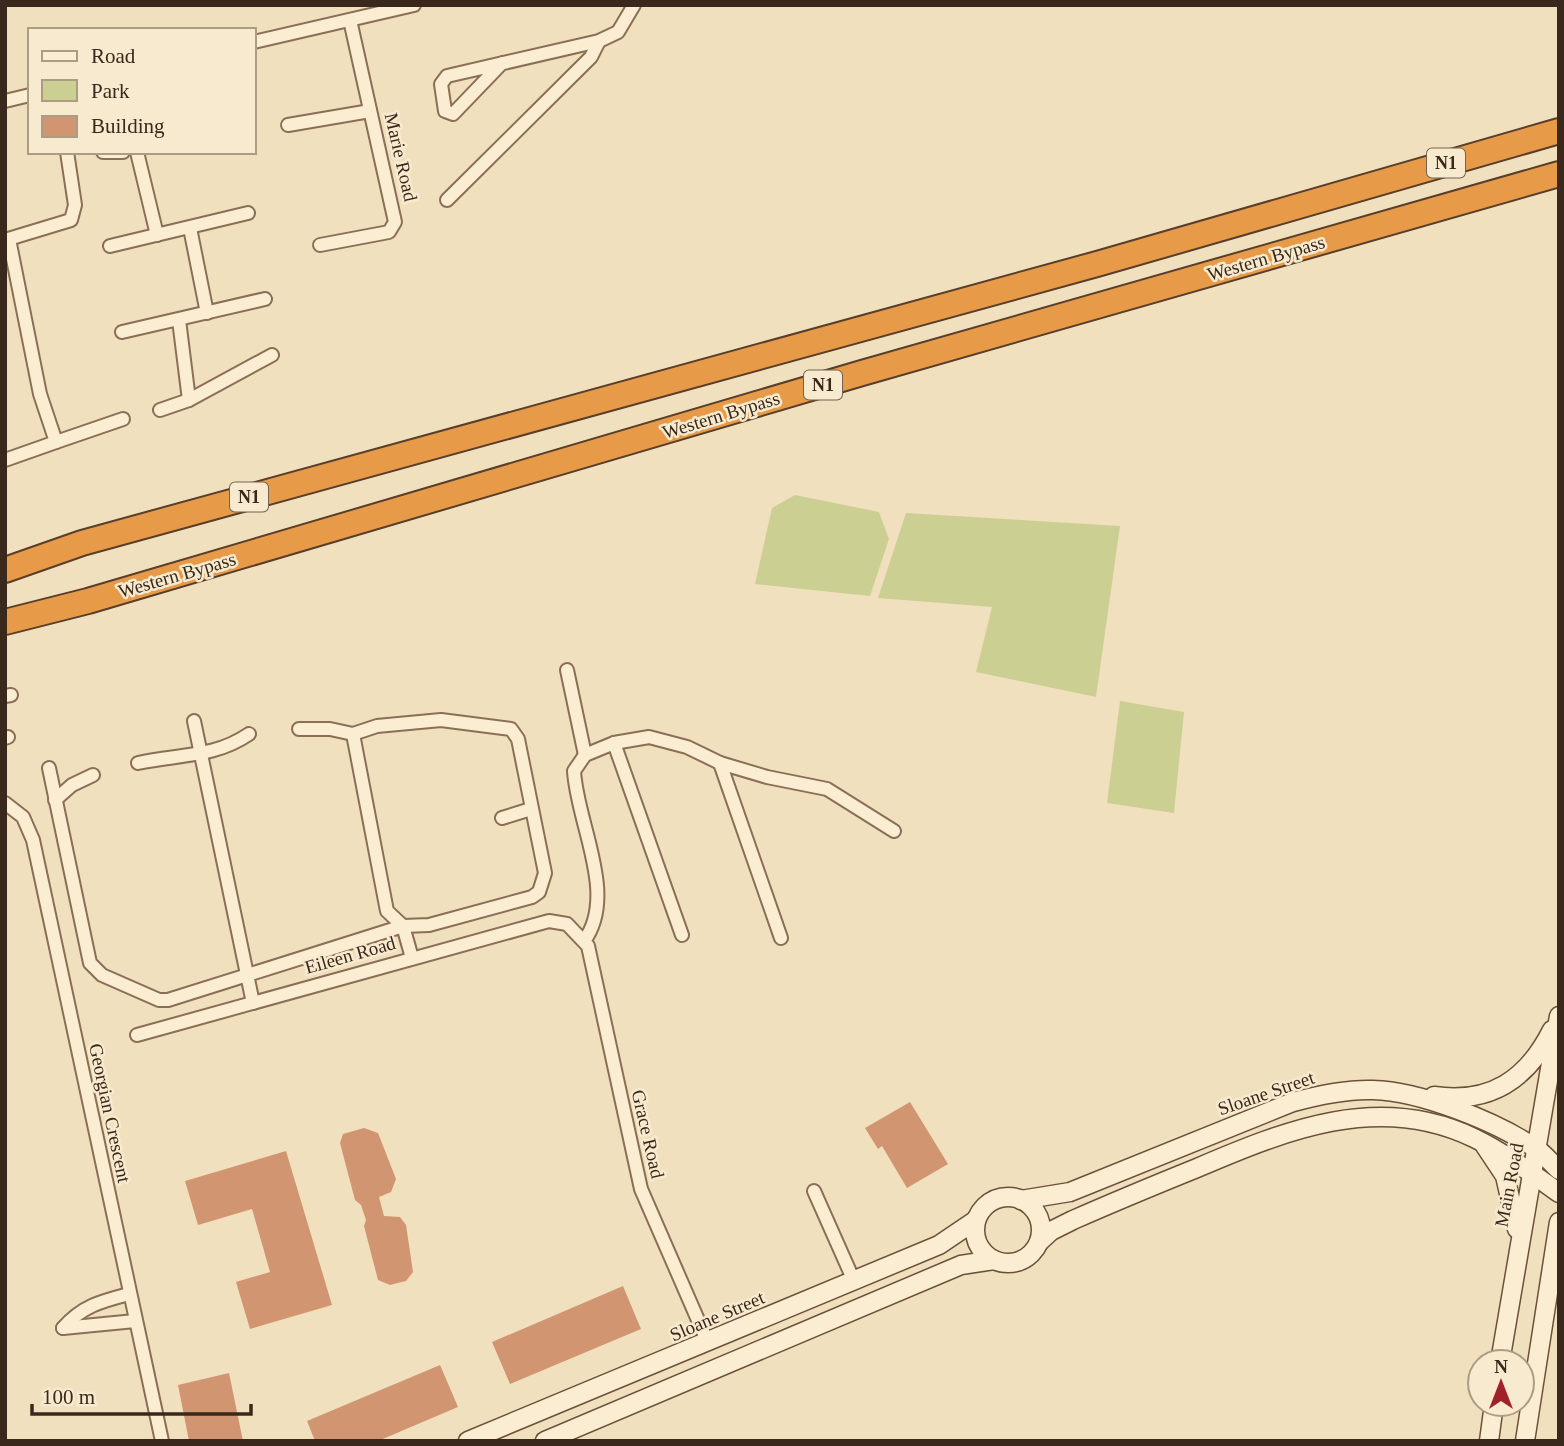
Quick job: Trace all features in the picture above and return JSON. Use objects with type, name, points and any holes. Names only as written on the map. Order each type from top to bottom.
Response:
[{"type":"highway","name":"N1","points":[[5,567],[82,543],[1097,264],[1559,131]]},
{"type":"highway","name":"Western Bypass","points":[[5,622],[88,601],[862,373],[1559,173]]},
{"type":"highway","points":[[5,631],[88,601]]},
{"type":"street","points":[[256,42],[414,5]]},
{"type":"street","points":[[502,63],[453,114],[445,111],[443,79],[502,63],[598,41],[618,32],[634,5]]},
{"type":"street","name":"Marie Road","points":[[320,245],[389,232],[393,228],[395,217],[349,20]]},
{"type":"street","points":[[447,200],[591,57],[598,41]]},
{"type":"street","points":[[5,101],[28,95]]},
{"type":"street","points":[[288,125],[370,111]]},
{"type":"street","points":[[56,442],[40,394],[7,239],[71,220],[75,205],[67,154]]},
{"type":"street","points":[[137,154],[157,235]]},
{"type":"street","points":[[110,246],[248,213]]},
{"type":"street","points":[[190,228],[207,313]]},
{"type":"street","points":[[122,332],[265,299]]},
{"type":"street","points":[[179,320],[188,400]]},
{"type":"street","points":[[160,410],[188,400],[272,355]]},
{"type":"street","points":[[5,460],[123,419]]},
{"type":"street","points":[[567,670],[585,755]]},
{"type":"street","points":[[49,768],[86,956],[94,970],[163,1000],[403,926],[429,925],[532,897],[539,892],[545,873],[517,739],[511,729],[441,720],[377,726],[354,734],[330,729],[299,729]]},
{"type":"street","points":[[194,721],[253,1003]]},
{"type":"street","points":[[138,763],[202,755],[229,747],[249,734]]},
{"type":"street","points":[[354,734],[387,911],[403,926],[412,958]]},
{"type":"street","points":[[584,941],[595,926],[597,889],[574,776],[576,765],[585,755],[614,743],[649,737],[687,747],[720,763],[835,793],[894,831]]},
{"type":"street","points":[[614,743],[682,935]]},
{"type":"street","points":[[720,763],[781,938]]},
{"type":"street","points":[[55,800],[72,785],[93,775]]},
{"type":"street","name":"Georgian Crescent","points":[[5,803],[23,817],[33,840],[162,1441]]},
{"type":"street","points":[[502,818],[531,809]]},
{"type":"street","name":"Eileen Road","points":[[137,1035],[549,921],[574,929]]},
{"type":"street","name":"Grace Road","points":[[574,929],[589,946],[640,1189],[708,1343]]},
{"type":"street","points":[[1375,1090],[1451,1099],[1474,1098],[1493,1092],[1530,1065],[1542,1049],[1559,1016]]},
{"type":"street","name":"Main Road","points":[[1502,1348],[1559,1016]]},
{"type":"street","name":"Sloane Street","points":[[1021,1200],[1070,1192],[1293,1102],[1321,1095],[1375,1090],[1451,1109],[1538,1149],[1559,1170]]},
{"type":"street","points":[[1039,1242],[1040,1222],[1030,1205],[1021,1200],[998,1199],[983,1208],[976,1220],[976,1239],[986,1255],[1003,1263],[1020,1261],[1035,1250],[1051,1231],[1073,1220],[1294,1128],[1382,1117],[1429,1123],[1482,1142],[1514,1159],[1559,1194]]},
{"type":"street","points":[[1482,1142],[1505,1176],[1519,1243]]},
{"type":"street","points":[[814,1191],[853,1281],[863,1291],[898,1292]]},
{"type":"street","name":"Sloane Street","points":[[468,1441],[915,1255],[948,1240],[976,1220]]},
{"type":"street","points":[[1525,1441],[1559,1222]]},
{"type":"street","points":[[915,1255],[936,1276]]},
{"type":"street","points":[[545,1441],[961,1265],[994,1260]]},
{"type":"street","points":[[129,1294],[93,1303],[76,1314],[63,1328],[135,1321]]},
{"type":"street","points":[[708,1343],[718,1354],[790,1329],[813,1328]]},
{"type":"street","points":[[1489,1441],[1492,1418]]},
{"type":"green space","points":[[795,495],[879,512],[889,539],[870,596],[755,584],[772,508]]},
{"type":"green space","points":[[906,513],[1120,526],[1096,697],[976,672],[992,607],[878,598]]},
{"type":"green space","points":[[1120,701],[1184,712],[1174,813],[1107,803]]},
{"type":"building","points":[[910,1102],[948,1164],[907,1188],[882,1146],[878,1149],[865,1128]]},
{"type":"building","points":[[364,1128],[378,1133],[396,1179],[391,1192],[379,1197],[384,1216],[400,1217],[406,1225],[413,1272],[406,1281],[390,1285],[378,1280],[364,1226],[366,1220],[361,1205],[355,1200],[340,1143],[343,1134]]},
{"type":"building","points":[[286,1151],[332,1305],[250,1329],[236,1282],[270,1272],[252,1209],[198,1225],[185,1181]]},
{"type":"building","points":[[623,1286],[641,1329],[510,1384],[492,1342]]},
{"type":"building","points":[[440,1365],[458,1407],[378,1441],[315,1441],[307,1421]]},
{"type":"building","points":[[229,1373],[243,1441],[189,1441],[178,1385]]}]
